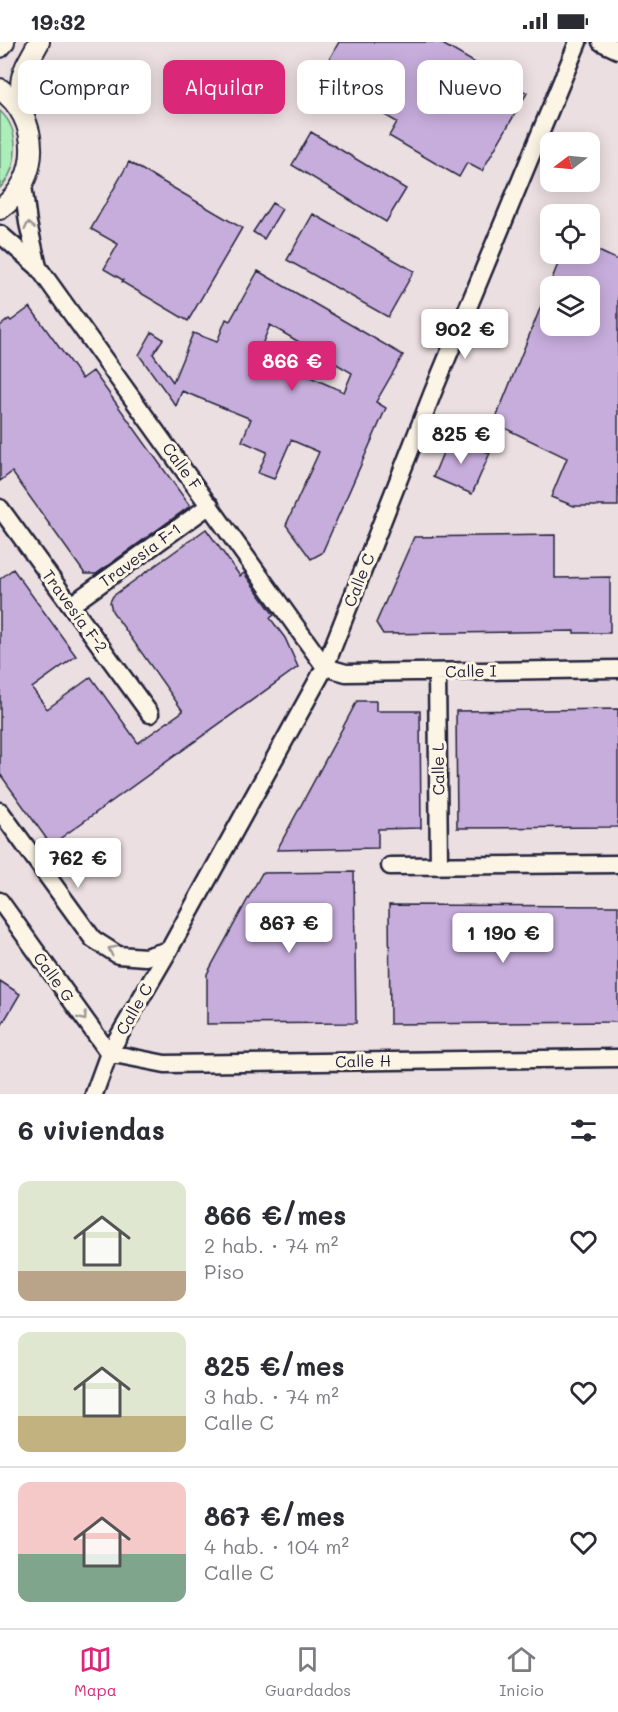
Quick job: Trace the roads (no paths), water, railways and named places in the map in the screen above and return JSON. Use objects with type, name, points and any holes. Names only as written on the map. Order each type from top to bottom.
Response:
[{"type":"street","points":[[0,48],[4,42]]},
{"type":"street","points":[[0,209],[23,185],[31,162],[32,138],[20,90],[22,73],[39,42]]},
{"type":"street","name":"Calle C","points":[[94,1094],[109,1053],[169,950],[325,667],[433,392],[578,42]]},
{"type":"street","points":[[601,42],[618,50]]},
{"type":"street","points":[[0,88],[10,96],[25,116]]},
{"type":"street","name":"Calle F","points":[[23,185],[38,267]]},
{"type":"street","name":"Calle F","points":[[0,234],[38,267],[325,667]]},
{"type":"street","name":"Travesía F-1","points":[[71,605],[210,505]]},
{"type":"street","name":"Travesía F-2","points":[[0,508],[150,714]]},
{"type":"street","name":"Calle I","points":[[325,667],[346,673],[618,669]]},
{"type":"street","name":"Calle L","points":[[437,672],[439,866]]},
{"type":"street","points":[[2,818],[93,939],[118,955],[145,957],[169,950]]},
{"type":"street","points":[[390,866],[618,864]]},
{"type":"street","name":"Calle G","points":[[0,901],[109,1053]]},
{"type":"street","name":"Calle H","points":[[109,1053],[165,1064],[618,1058]]}]
